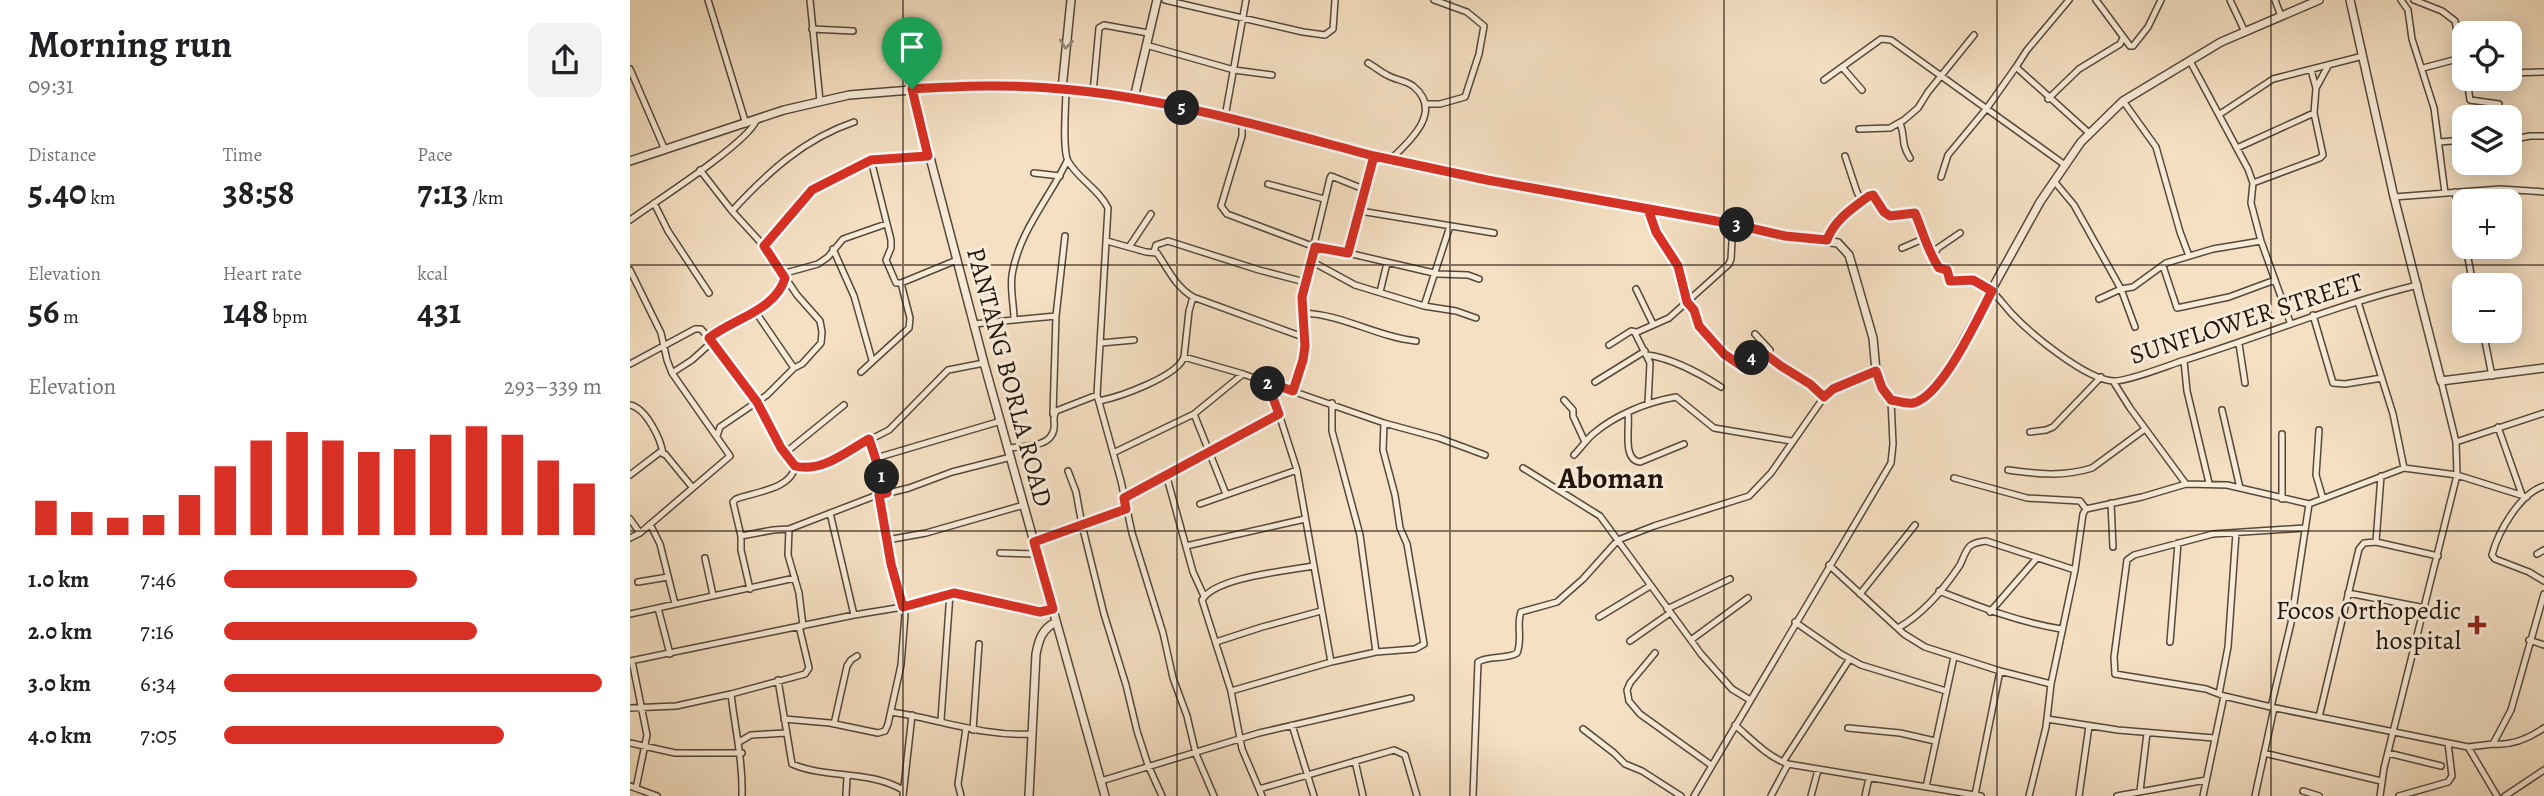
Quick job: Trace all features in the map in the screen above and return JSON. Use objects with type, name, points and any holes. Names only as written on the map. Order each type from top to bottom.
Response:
[{"type":"street","points":[[708,0],[746,124]]},
{"type":"street","points":[[810,0],[820,101]]},
{"type":"street","points":[[1014,320],[1012,274],[1022,237],[1068,161],[1064,89],[1071,0]]},
{"type":"street","points":[[1134,98],[1157,0]]},
{"type":"street","points":[[1165,0],[1325,35],[1333,29],[1335,0]]},
{"type":"street","points":[[1225,117],[1247,0]]},
{"type":"street","points":[[1425,104],[1440,104],[1465,97],[1479,54],[1484,26],[1467,12],[1434,0]]},
{"type":"street","points":[[1941,177],[1948,155],[1987,108],[2027,50],[2069,0]]},
{"type":"street","points":[[2096,0],[2130,46],[2133,46],[2148,27],[2161,0]]},
{"type":"street","points":[[2230,0],[2245,32]]},
{"type":"street","points":[[2275,0],[2281,16]]},
{"type":"street","points":[[1891,400],[1913,403],[1931,394],[1944,376],[2040,202],[2089,134],[2123,101],[2221,42],[2319,0]]},
{"type":"street","points":[[2350,0],[2394,197],[2456,442],[2456,475],[2381,781],[2380,796]]},
{"type":"street","points":[[2401,0],[2408,10],[2412,38],[2434,107],[2445,193]]},
{"type":"street","points":[[2414,0],[2442,11],[2455,21]]},
{"type":"street","points":[[1093,93],[1099,28],[1104,25],[1148,33]]},
{"type":"street","points":[[812,29],[853,31]]},
{"type":"street","points":[[1859,129],[1890,128],[1900,123],[1918,108],[1927,92],[1974,35]]},
{"type":"street","points":[[1824,80],[1886,38],[1904,47],[2065,165]]},
{"type":"street","points":[[2048,99],[2079,69],[2120,44],[2123,38]]},
{"type":"street","points":[[1146,45],[1234,70],[1272,75]]},
{"type":"street","points":[[2220,114],[2273,79],[2363,57]]},
{"type":"street","points":[[2423,68],[2452,60]]},
{"type":"street","points":[[2190,61],[2220,114],[2253,183],[2251,203],[2261,241],[2290,322]]},
{"type":"street","points":[[1368,63],[1386,75],[1416,88],[1425,104],[1423,123],[1418,134],[1391,159]]},
{"type":"street","points":[[2316,88],[2328,66]]},
{"type":"street","points":[[1842,67],[1862,90]]},
{"type":"street","points":[[2016,67],[2089,134]]},
{"type":"street","points":[[630,69],[665,150]]},
{"type":"street","points":[[2253,183],[2320,158],[2323,151],[2314,113],[2316,88],[2312,70]]},
{"type":"street","points":[[2522,73],[2544,72]]},
{"type":"street","points":[[630,161],[784,110],[820,101],[912,89],[961,86],[1064,89],[1134,98],[1225,117],[1374,156],[1487,180],[1733,224],[1785,236],[1838,243],[1849,255],[1873,338],[1876,371],[1882,388],[1891,400],[1891,463],[1694,796]]},
{"type":"street","name":"PANTANG BORLA ROAD","points":[[912,89],[984,363],[1105,796]]},
{"type":"street","points":[[2469,91],[2470,100],[2499,104]]},
{"type":"street","points":[[2123,101],[2156,146],[2189,256]]},
{"type":"street","points":[[2237,148],[2314,113]]},
{"type":"street","points":[[630,219],[700,170],[752,129],[756,121]]},
{"type":"street","points":[[732,211],[771,170],[790,156],[828,131],[854,122]]},
{"type":"street","points":[[1242,122],[1242,136],[1221,206],[1227,214],[1315,247],[1434,273],[1468,275],[1479,279]]},
{"type":"street","points":[[1900,123],[1903,132],[1902,145],[1910,158]]},
{"type":"street","points":[[2522,137],[2544,136]]},
{"type":"street","points":[[2440,142],[2452,141]]},
{"type":"street","points":[[764,246],[812,190],[871,160],[928,156]]},
{"type":"street","points":[[1348,253],[1374,156]]},
{"type":"street","points":[[1845,156],[1862,201]]},
{"type":"street","points":[[871,160],[891,248],[886,260],[896,283],[901,284],[957,260]]},
{"type":"street","points":[[1068,161],[1107,204],[1098,398],[1126,509],[1163,633],[1175,687],[1187,716],[1196,754],[1214,796]]},
{"type":"street","points":[[700,170],[764,246],[820,321],[822,332],[821,343],[802,364],[794,368],[757,402],[720,427],[717,436]]},
{"type":"street","points":[[1034,173],[1060,176]]},
{"type":"street","points":[[1293,391],[1305,346],[1302,297],[1331,176],[1366,190]]},
{"type":"street","points":[[2054,181],[2074,205],[2121,289],[2136,327]]},
{"type":"street","points":[[1268,184],[1324,200]]},
{"type":"street","points":[[2522,190],[2544,192]]},
{"type":"street","points":[[2394,197],[2452,192]]},
{"type":"street","points":[[1827,240],[1841,218],[1873,195],[1884,212],[1890,216],[1915,213],[1932,257],[1939,268],[1947,270],[1950,281],[1973,280],[1992,291]]},
{"type":"street","points":[[654,203],[668,231],[709,293]]},
{"type":"street","points":[[1648,209],[1656,232],[1678,266],[1687,302],[1694,310],[1704,333],[1724,354],[1741,366],[1759,350],[1810,384],[1824,397]]},
{"type":"street","points":[[1360,211],[1494,233]]},
{"type":"street","points":[[1129,247],[1151,215]]},
{"type":"street","points":[[784,276],[818,264],[843,239],[886,224]]},
{"type":"street","points":[[1609,345],[1631,331],[1669,318],[1729,264],[1733,224]]},
{"type":"street","points":[[1424,306],[1450,226]]},
{"type":"street","points":[[1932,257],[1938,248],[1960,233]]},
{"type":"street","points":[[741,536],[789,529],[879,495],[1050,439],[1054,430],[1056,316],[1065,236]]},
{"type":"street","points":[[1902,248],[1923,239]]},
{"type":"street","points":[[1107,241],[1154,252],[1170,276],[1193,298],[1303,337]]},
{"type":"street","points":[[1154,252],[1156,245],[1168,241],[1305,282]]},
{"type":"street","points":[[2099,299],[2138,285],[2166,263],[2223,246],[2261,241]]},
{"type":"street","points":[[833,250],[854,296],[872,360]]},
{"type":"street","points":[[1311,261],[1342,279],[1424,306],[1456,311],[1476,318]]},
{"type":"street","points":[[1380,292],[1387,263]]},
{"type":"street","points":[[2163,266],[2177,308],[2229,297],[2275,280]]},
{"type":"street","points":[[630,270],[645,298],[672,373],[730,456],[640,533],[630,538]]},
{"type":"street","points":[[672,373],[692,360],[710,340],[755,312],[781,291],[784,276]]},
{"type":"street","points":[[861,372],[908,328],[910,318],[901,284]]},
{"type":"street","name":"SUNFLOWER STREET","points":[[1992,291],[2014,316],[2073,365],[2113,381],[2239,344],[2290,322],[2374,295],[2418,285]]},
{"type":"street","points":[[1636,289],[1653,324]]},
{"type":"street","points":[[1053,414],[1098,398],[1122,395],[1180,365],[1184,357],[1193,298]]},
{"type":"street","points":[[2358,302],[2393,414],[2404,468]]},
{"type":"street","points":[[755,312],[794,368]]},
{"type":"street","points":[[1303,313],[1338,318],[1391,336],[1416,341]]},
{"type":"street","points":[[2313,315],[2332,382],[2345,384],[2382,378]]},
{"type":"street","points":[[974,324],[1056,316]]},
{"type":"street","points":[[630,364],[698,328],[704,331],[757,402],[795,466],[814,468],[889,430],[948,370],[984,363]]},
{"type":"street","points":[[1636,331],[1636,337],[1650,363],[1648,404]]},
{"type":"street","points":[[1755,334],[1770,350],[1769,356]]},
{"type":"street","points":[[1101,343],[1134,340]]},
{"type":"street","points":[[2485,343],[2492,376]]},
{"type":"street","points":[[2239,344],[2245,383]]},
{"type":"street","points":[[1595,382],[1646,353],[1695,372],[1721,387]]},
{"type":"street","points":[[1184,357],[1485,455]]},
{"type":"street","points":[[2184,361],[2187,391],[2209,483]]},
{"type":"street","points":[[2441,381],[2544,368]]},
{"type":"street","points":[[1473,796],[1478,662],[1517,653],[1521,638],[1521,612],[1557,602],[1583,579],[1618,540],[1749,496],[1771,473],[1824,397],[1833,389],[1876,371]]},
{"type":"street","points":[[1113,453],[1194,414],[1242,374]]},
{"type":"street","points":[[2030,432],[2053,427],[2101,377]]},
{"type":"street","points":[[2113,381],[2186,484]]},
{"type":"street","points":[[1267,382],[1297,470],[1331,662]]},
{"type":"street","points":[[1574,455],[1597,431],[1628,413],[1648,404],[1676,397],[1714,428],[1791,441]]},
{"type":"street","points":[[1564,400],[1573,410],[1573,416],[1585,442]]},
{"type":"street","points":[[1332,403],[1332,431],[1360,535],[1376,652]]},
{"type":"street","points":[[630,405],[636,406],[643,414],[662,444],[663,454]]},
{"type":"street","points":[[785,453],[844,405]]},
{"type":"street","points":[[2222,410],[2240,488]]},
{"type":"street","points":[[1628,413],[1629,446],[1631,458],[1635,462],[1640,463],[1684,444]]},
{"type":"street","points":[[2456,442],[2544,413]]},
{"type":"street","points":[[1194,414],[1226,494]]},
{"type":"street","points":[[1124,498],[1279,414]]},
{"type":"street","points":[[876,458],[1001,421]]},
{"type":"street","points":[[1231,691],[1331,662],[1376,652],[1422,647],[1425,640],[1407,544],[1400,528],[1395,495],[1383,450],[1384,422]]},
{"type":"street","points":[[2498,427],[2525,496]]},
{"type":"street","points":[[2008,470],[2060,474],[2082,471],[2092,468],[2145,429]]},
{"type":"street","points":[[2319,430],[2316,475],[2323,499]]},
{"type":"street","points":[[2282,433],[2282,499]]},
{"type":"street","points":[[869,439],[887,493]]},
{"type":"street","points":[[630,475],[660,452],[692,486]]},
{"type":"street","points":[[750,589],[733,502],[787,482],[793,475],[795,466]]},
{"type":"street","points":[[1523,468],[1593,511],[1618,540],[1668,611],[1716,672],[1732,689],[1750,700]]},
{"type":"street","points":[[2086,509],[2186,484],[2209,483],[2309,504],[2404,468],[2456,475],[2525,496]]},
{"type":"street","points":[[1200,503],[1297,470]]},
{"type":"street","points":[[1068,471],[1076,492],[1106,624],[1148,765],[1162,796]]},
{"type":"street","points":[[1166,474],[1194,574],[1204,596]]},
{"type":"street","points":[[2375,542],[2382,476]]},
{"type":"street","points":[[1954,478],[2027,498],[2080,501],[2086,509]]},
{"type":"street","points":[[2544,486],[2525,496],[2500,531],[2493,556],[2544,581]]},
{"type":"street","points":[[784,719],[834,724],[878,733],[885,731],[904,640],[903,607],[879,495]]},
{"type":"street","points":[[2111,503],[2113,547]]},
{"type":"street","points":[[2255,796],[2291,622],[2309,504]]},
{"type":"street","points":[[887,540],[926,533],[1024,505]]},
{"type":"street","points":[[1034,542],[1126,509]]},
{"type":"street","points":[[2029,796],[2047,719],[2061,629],[2075,570],[2081,520],[2086,509]]},
{"type":"street","points":[[830,513],[855,615]]},
{"type":"street","points":[[630,519],[640,533]]},
{"type":"street","points":[[1186,546],[1305,519]]},
{"type":"street","points":[[650,524],[659,540],[675,604]]},
{"type":"street","points":[[1860,594],[1915,525]]},
{"type":"street","points":[[2304,528],[2213,534],[2142,552],[2127,560],[2114,673],[2206,689],[2272,708],[2468,747],[2510,745],[2544,728]]},
{"type":"street","points":[[630,708],[676,706],[808,672],[795,578],[788,555],[789,529]]},
{"type":"street","points":[[2203,796],[2222,695],[2228,646],[2235,533]]},
{"type":"street","points":[[1898,628],[1916,617],[1960,564],[1968,549],[1978,542],[1986,541],[2075,570]]},
{"type":"street","points":[[2319,717],[2359,549],[2364,542],[2438,556]]},
{"type":"street","points":[[2170,642],[2178,543]]},
{"type":"street","points":[[2537,554],[2544,550]]},
{"type":"street","points":[[1000,553],[1037,554]]},
{"type":"street","points":[[705,558],[713,595]]},
{"type":"street","points":[[1990,612],[2037,558]]},
{"type":"street","points":[[1829,565],[1898,628],[1925,648],[2051,684]]},
{"type":"street","points":[[1262,796],[1242,750],[1231,691],[1202,604],[1204,596],[1212,589],[1250,577],[1313,566]]},
{"type":"street","points":[[638,582],[668,578]]},
{"type":"street","points":[[630,614],[795,578]]},
{"type":"street","points":[[1630,641],[1668,611],[1730,579]]},
{"type":"street","points":[[1599,617],[1650,586]]},
{"type":"street","points":[[1939,591],[2024,623],[2061,629]]},
{"type":"street","points":[[941,720],[950,593]]},
{"type":"street","points":[[657,796],[633,787],[646,735],[631,661],[903,607],[950,593],[1040,612],[1053,609]]},
{"type":"street","points":[[2348,593],[2425,608]]},
{"type":"street","points":[[2493,744],[2511,710],[2544,594]]},
{"type":"street","points":[[1691,640],[1748,598]]},
{"type":"street","points":[[658,608],[670,654]]},
{"type":"street","points":[[1216,642],[1321,611]]},
{"type":"street","points":[[1029,796],[1038,641],[1047,626],[1056,622]]},
{"type":"street","points":[[1795,622],[1849,660],[1881,673],[1946,691]]},
{"type":"street","points":[[2529,640],[2544,645]]},
{"type":"street","points":[[961,796],[958,784],[969,729],[979,644]]},
{"type":"street","points":[[1655,653],[1630,683],[1627,690],[1629,701],[1640,714],[1711,765]]},
{"type":"street","points":[[834,724],[847,666],[850,660],[857,656]]},
{"type":"street","points":[[1926,787],[1954,657]]},
{"type":"street","points":[[1771,796],[1786,763],[1849,660]]},
{"type":"street","points":[[1735,725],[1754,742],[1786,763],[1978,796],[2000,671]]},
{"type":"street","points":[[778,680],[792,764],[848,777],[886,781],[903,793],[912,715]]},
{"type":"street","points":[[731,694],[741,753],[742,796]]},
{"type":"street","points":[[1101,781],[1148,765],[1196,754],[1292,725],[1411,698]]},
{"type":"street","points":[[891,712],[941,720],[969,729],[1011,735],[1032,734]]},
{"type":"street","points":[[2047,719],[2147,733],[2214,738]]},
{"type":"street","points":[[1292,725],[1314,796]]},
{"type":"street","points":[[2079,796],[2089,726]]},
{"type":"street","points":[[1848,728],[1900,733],[1936,741]]},
{"type":"street","points":[[1583,729],[1625,764],[1642,771],[1681,796]]},
{"type":"street","points":[[738,741],[751,735],[786,733]]},
{"type":"street","points":[[2140,791],[2147,733]]},
{"type":"street","points":[[630,743],[675,753],[741,753]]},
{"type":"street","points":[[2399,796],[2448,782],[2452,776],[2448,743]]},
{"type":"street","points":[[2468,747],[2497,796]]},
{"type":"street","points":[[1259,789],[1390,751],[1400,751],[1405,755],[1417,796]]},
{"type":"street","points":[[2264,753],[2381,781]]},
{"type":"street","points":[[2388,754],[2441,766]]},
{"type":"street","points":[[1355,761],[1363,796]]},
{"type":"street","points":[[1811,796],[1818,770]]},
{"type":"street","points":[[2508,796],[2544,770]]},
{"type":"street","points":[[846,796],[848,777]]},
{"type":"street","points":[[1865,796],[1869,778]]},
{"type":"street","points":[[2118,796],[2206,780]]},
{"type":"street","points":[[2303,791],[2319,796]]},
{"type":"place","name":"Focos Orthopedic hospital","points":[[2477,625]]},
{"type":"district","name":"Aboman","points":[[1611,478]]},
{"type":"route","points":[[912,89],[928,156],[871,160],[812,190],[764,246],[785,278],[781,291],[755,312],[709,338],[757,402],[781,448],[795,466],[814,468],[869,439],[887,493],[879,495],[891,564],[903,607],[954,593],[1040,612],[1053,609],[1034,542],[1126,509],[1124,498],[1279,414],[1267,382],[1293,391],[1305,346],[1302,297],[1315,247],[1348,253],[1374,156],[1391,159],[1487,180],[1733,224],[1806,239],[1827,240],[1841,218],[1873,195],[1882,210],[1890,216],[1912,213],[1917,215],[1923,239],[1939,268],[1947,270],[1950,281],[1973,280],[1992,291],[1931,394],[1913,403],[1891,400],[1882,388],[1876,371],[1833,389],[1824,397],[1819,390],[1759,350],[1743,367],[1724,354],[1704,333],[1694,310],[1687,302],[1678,266],[1656,232],[1648,209],[1487,180],[1466,176],[1374,156],[1225,117],[1134,98],[1062,89],[961,86],[912,89]]}]
